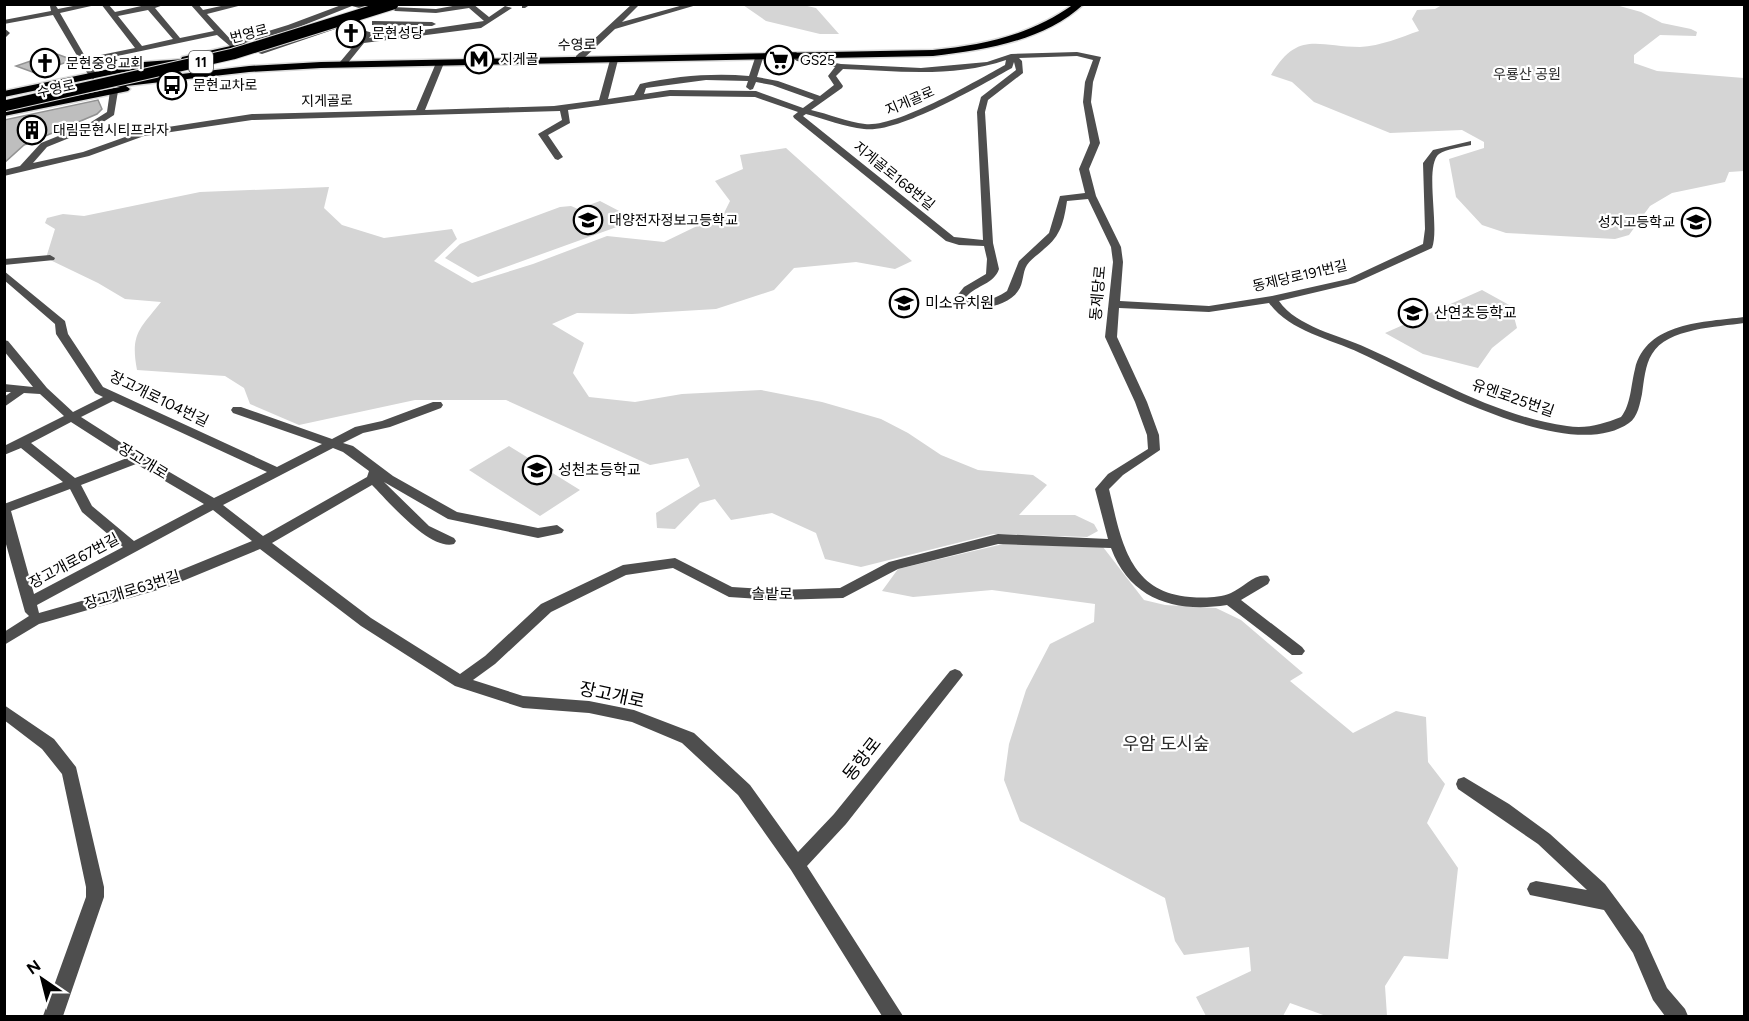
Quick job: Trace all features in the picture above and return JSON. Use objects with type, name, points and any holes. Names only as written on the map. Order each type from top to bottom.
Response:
[{"type":"highway","name":"번영로","points":[[4,102],[244,46],[364,4]]},
{"type":"highway","name":"번영로","points":[[4,102],[177,71],[394,7]]},
{"type":"main road","name":"수영로","points":[[4,113],[259,66],[759,58],[909,52],[979,44],[1035,28],[1072,4]]},
{"type":"main road","name":"수영로","points":[[4,102],[98,86],[259,66],[344,62],[912,54],[982,47],[1037,32],[1057,22],[1080,4]]},
{"type":"main road","name":"수영로","points":[[4,102],[93,76],[143,65],[232,56],[259,66]]},
{"type":"main road","points":[[195,75],[216,72],[232,56]]},
{"type":"street","points":[[51,4],[93,76]]},
{"type":"street","points":[[4,22],[97,4]]},
{"type":"street","points":[[104,4],[140,49]]},
{"type":"street","points":[[113,15],[163,4]]},
{"type":"street","points":[[193,4],[219,32],[232,56]]},
{"type":"street","points":[[202,13],[243,4]]},
{"type":"street","points":[[232,56],[291,27],[352,4],[377,16],[439,24],[445,28]]},
{"type":"street","points":[[232,56],[377,16],[394,7],[409,4]]},
{"type":"street","points":[[579,58],[637,4]]},
{"type":"street","points":[[612,27],[697,4]]},
{"type":"street","points":[[790,4],[826,4]]},
{"type":"street","points":[[394,7],[436,10],[469,5],[483,25]]},
{"type":"street","points":[[150,7],[178,40]]},
{"type":"street","points":[[364,40],[483,25],[508,8]]},
{"type":"street","points":[[344,62],[364,40],[377,16]]},
{"type":"street","points":[[4,30],[6,33],[4,37]]},
{"type":"street","points":[[84,61],[219,32]]},
{"type":"street","name":"동제당로","points":[[1011,56],[1077,54],[1098,59],[1089,82],[1087,102],[1095,143],[1084,169],[1091,196],[1116,247],[1118,262],[1111,338],[1145,413],[1153,435],[1154,450],[1136,464],[1109,477],[1102,489],[1117,544],[1130,572],[1150,591],[1169,599],[1207,602],[1229,599],[1263,580]]},
{"type":"street","points":[[793,56],[841,66],[921,70],[988,63],[1011,56],[1018,61],[1020,71],[984,99],[981,112],[988,243],[994,260],[993,273],[986,281],[966,288],[961,297],[965,302],[973,305],[987,303],[1011,293],[1018,280],[1021,265],[1054,233],[1063,198],[1091,196]]},
{"type":"street","name":"지게골로","points":[[4,173],[86,154],[142,134],[252,117],[563,107],[670,93],[714,95],[748,93],[865,127],[885,126],[959,94],[1009,66],[1011,56]]},
{"type":"street","points":[[748,93],[759,58]]},
{"type":"street","name":"수영로","points":[[603,102],[614,60]]},
{"type":"street","points":[[419,112],[440,63]]},
{"type":"street","points":[[804,111],[839,86],[832,76],[841,66]]},
{"type":"street","name":"지게골로","points":[[638,97],[643,86],[669,80],[753,80],[780,84],[799,93],[821,99]]},
{"type":"street","points":[[23,169],[44,145],[91,126],[111,113],[114,91]]},
{"type":"street","points":[[558,157],[543,135],[567,121],[563,107]]},
{"type":"street","name":"지게골로168번길","points":[[804,111],[797,116],[950,239],[959,242],[988,243]]},
{"type":"street","name":"동제당로191번길","points":[[1114,304],[1209,309],[1272,299],[1351,281],[1428,246],[1430,229],[1428,163],[1436,152],[1468,143]]},
{"type":"street","points":[[4,262],[51,258]]},
{"type":"street","name":"장고개로104번길","points":[[4,274],[61,323],[62,334],[99,390],[278,472]]},
{"type":"street","name":"유엔로25번길","points":[[1272,299],[1279,309],[1298,322],[1439,388],[1529,423],[1576,431],[1596,431],[1626,419],[1633,408],[1642,362],[1649,348],[1661,338],[1678,332],[1744,320]]},
{"type":"street","name":"장고개로","points":[[4,343],[43,391],[72,417],[137,459],[214,504],[261,543],[366,622],[460,681],[523,702],[590,707],[634,716],[688,738],[744,790],[798,866],[893,1017]]},
{"type":"street","points":[[4,388],[43,391]]},
{"type":"street","points":[[4,403],[21,390]]},
{"type":"street","points":[[4,452],[112,397]]},
{"type":"street","points":[[214,504],[359,430],[386,424],[437,405]]},
{"type":"street","points":[[237,410],[348,449],[424,529],[449,541]]},
{"type":"street","name":"장고개로67번길","points":[[23,443],[73,483],[87,509],[133,548]]},
{"type":"street","points":[[34,620],[9,545],[4,510],[137,459]]},
{"type":"street","points":[[374,475],[453,516],[538,533],[557,530]]},
{"type":"street","points":[[261,543],[374,475]]},
{"type":"street","name":"장고개로67번길","points":[[30,603],[214,504]]},
{"type":"street","name":"솔밭로","points":[[460,681],[490,660],[546,608],[623,570],[675,563],[729,592],[778,595],[843,594],[894,565],[998,539],[1117,544]]},
{"type":"street","name":"장고개로63번길","points":[[4,640],[34,620],[60,610],[163,583],[261,543]]},
{"type":"street","points":[[1229,599],[1297,651]]},
{"type":"street","name":"동항로","points":[[798,866],[840,819],[955,675]]},
{"type":"street","points":[[4,711],[48,744],[70,772],[95,886],[95,897],[53,1017]]},
{"type":"street","points":[[1464,784],[1517,818],[1593,884],[1610,904],[1643,953],[1654,987],[1665,1005],[1678,1017]]},
{"type":"street","points":[[1536,889],[1586,897],[1610,904]]},
{"type":"green space","points":[[743,5],[803,5],[816,8],[839,34],[820,34],[766,21]]},
{"type":"green space","name":"우룡산 공원","points":[[1442,5],[1616,5],[1641,12],[1662,23],[1697,32],[1696,36],[1660,35],[1634,55],[1634,63],[1657,71],[1744,78],[1744,171],[1729,172],[1725,182],[1672,193],[1650,206],[1629,235],[1615,239],[1506,233],[1482,225],[1456,197],[1449,159],[1484,148],[1484,142],[1462,130],[1390,133],[1314,102],[1292,82],[1271,75],[1290,52],[1300,46],[1320,44],[1360,47],[1383,43],[1419,31],[1412,19],[1417,10],[1435,9]]},
{"type":"green space","points":[[786,148],[912,261],[895,269],[856,262],[794,268],[774,290],[716,309],[632,314],[577,313],[552,324],[584,343],[573,373],[589,397],[635,402],[682,394],[761,390],[822,402],[881,419],[908,433],[941,455],[978,470],[1033,475],[1047,485],[1019,515],[1075,515],[1094,524],[1098,531],[1087,537],[993,534],[861,567],[825,559],[816,533],[772,513],[731,520],[715,499],[700,503],[675,529],[657,528],[656,513],[700,486],[688,458],[650,465],[506,400],[415,400],[299,425],[250,404],[244,388],[225,376],[137,370],[135,348],[138,332],[161,302],[125,299],[46,258],[55,229],[45,223],[47,218],[63,214],[84,216],[200,192],[329,187],[324,208],[342,225],[384,238],[452,229],[457,239],[434,261],[472,283],[533,264],[607,236],[664,242],[724,213],[730,201],[715,181],[743,169],[740,155]]},
{"type":"green space","points":[[600,201],[623,213],[618,215],[626,221],[625,224],[478,277],[445,258],[460,244],[560,207],[571,206],[578,209]]},
{"type":"green space","points":[[1482,290],[1511,306],[1517,328],[1492,348],[1478,368],[1423,354],[1385,333]]},
{"type":"green space","points":[[509,446],[580,490],[540,516],[469,470]]},
{"type":"green space","name":"우암 도시숲","points":[[1003,544],[1103,547],[1144,600],[1165,605],[1216,608],[1241,620],[1303,673],[1290,681],[1353,733],[1396,711],[1426,717],[1428,762],[1445,784],[1427,823],[1458,868],[1448,959],[1404,956],[1385,986],[1387,1016],[1326,1016],[1290,1003],[1283,1016],[1206,1016],[1196,997],[1251,971],[1249,947],[1184,955],[1175,941],[1165,898],[1020,821],[1004,780],[1009,744],[1026,690],[1050,644],[1094,622],[1095,604],[992,590],[913,597],[882,591],[898,569]]},
{"type":"building","name":"문현중앙교회","points":[[54,53],[73,60],[35,73],[16,66]]},
{"type":"building","name":"대림문현시티프라자","points":[[98,100],[102,109],[97,114],[24,145],[4,163],[4,120]]},
{"type":"place","name":"문현성당","points":[[351,33]]},
{"type":"place","name":"지게골","points":[[479,59]]},
{"type":"place","name":"GS25","points":[[779,60]]},
{"type":"place","name":"문현중앙교회","points":[[45,63]]},
{"type":"place","name":"문현교차로","points":[[172,85]]},
{"type":"place","name":"대림문현시티프라자","points":[[32,130]]},
{"type":"place","name":"대양전자정보고등학교","points":[[588,220]]},
{"type":"place","name":"성지고등학교","points":[[1696,222]]},
{"type":"place","name":"미소유치원","points":[[904,303]]},
{"type":"place","name":"산연초등학교","points":[[1413,313]]},
{"type":"place","name":"성천초등학교","points":[[537,470]]}]
